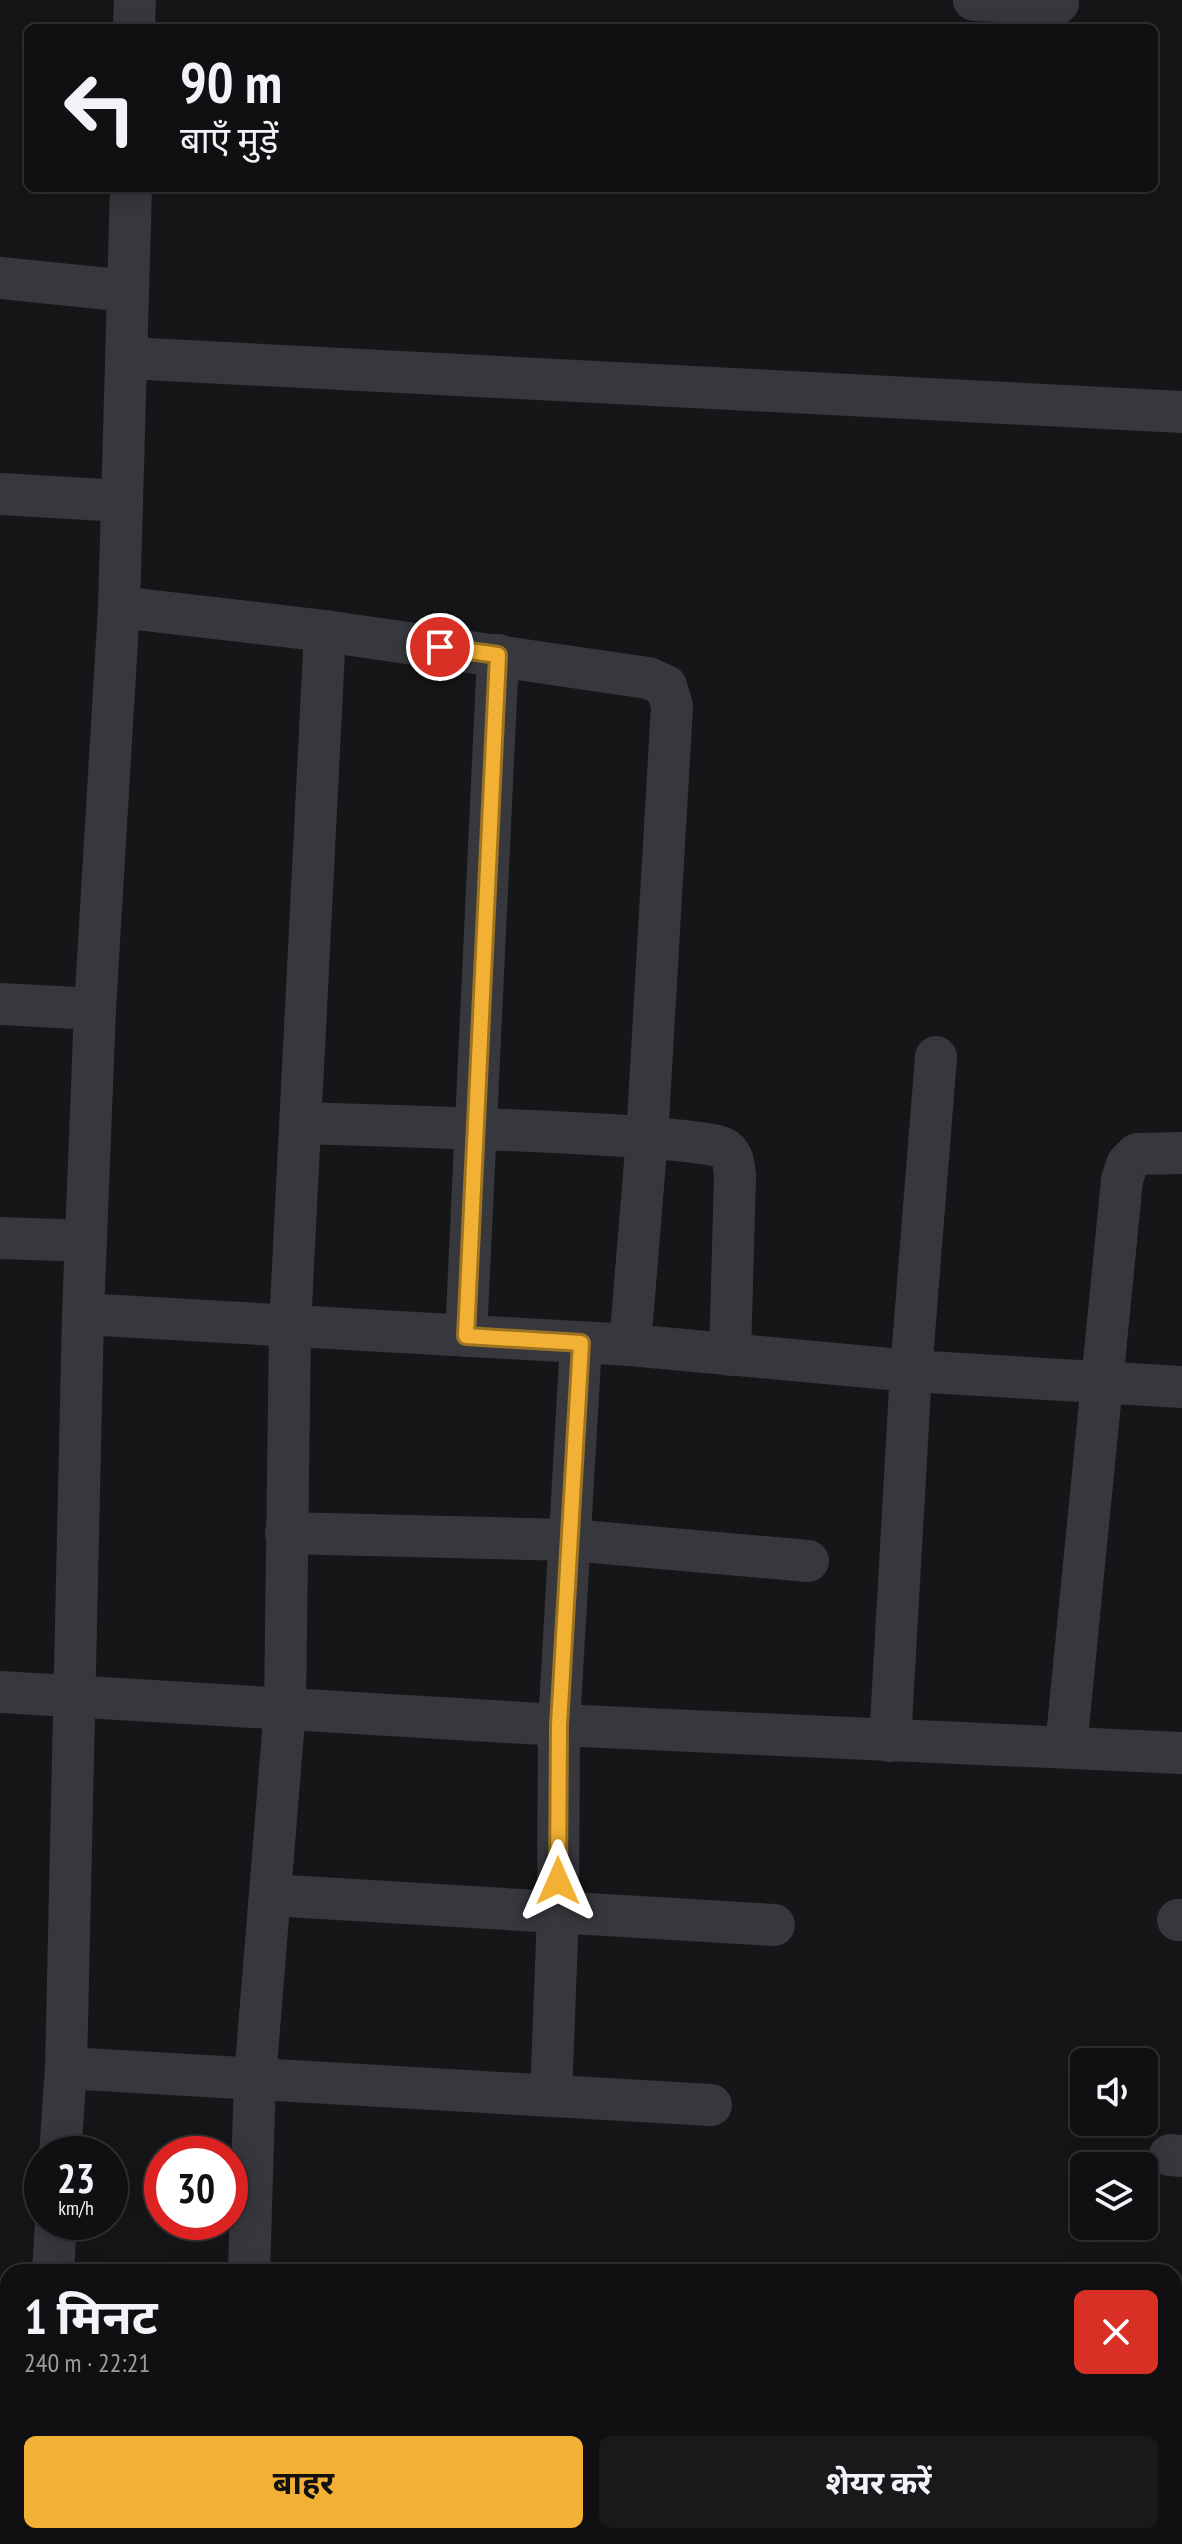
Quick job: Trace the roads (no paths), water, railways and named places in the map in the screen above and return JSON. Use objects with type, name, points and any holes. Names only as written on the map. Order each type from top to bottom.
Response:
[{"type":"street","points":[[134,24],[135,0]]},
{"type":"street","points":[[974,0],[1058,3]]},
{"type":"street","points":[[61,2136],[66,2068],[83,1314],[95,1009],[119,607],[131,192]]},
{"type":"street","points":[[0,278],[128,291]]},
{"type":"street","points":[[127,358],[1182,412]]},
{"type":"street","points":[[0,494],[122,501]]},
{"type":"street","points":[[119,607],[498,655],[648,678],[666,686],[672,706],[647,1138],[630,1345]]},
{"type":"street","points":[[249,2264],[255,2078],[285,1708],[290,1326],[325,631]]},
{"type":"street","points":[[466,1336],[498,655]]},
{"type":"street","points":[[0,1004],[95,1009]]},
{"type":"street","points":[[890,1741],[911,1371],[936,1057]]},
{"type":"street","points":[[301,1123],[647,1138],[709,1142],[724,1148],[733,1159],[730,1355]]},
{"type":"street","points":[[1066,1747],[1122,1180],[1127,1164],[1137,1154],[1152,1151],[1182,1153]]},
{"type":"street","points":[[0,1238],[86,1241]]},
{"type":"street","points":[[83,1314],[630,1345],[911,1371],[1182,1387]]},
{"type":"street","points":[[551,2096],[558,1912],[559,1725],[581,1343]]},
{"type":"street","points":[[286,1533],[570,1540],[808,1561]]},
{"type":"street","points":[[0,1692],[559,1725],[1182,1753]]},
{"type":"street","points":[[270,1895],[774,1925]]},
{"type":"street","points":[[66,2068],[711,2105]]},
{"type":"street","points":[[53,2264],[55,2240]]}]
